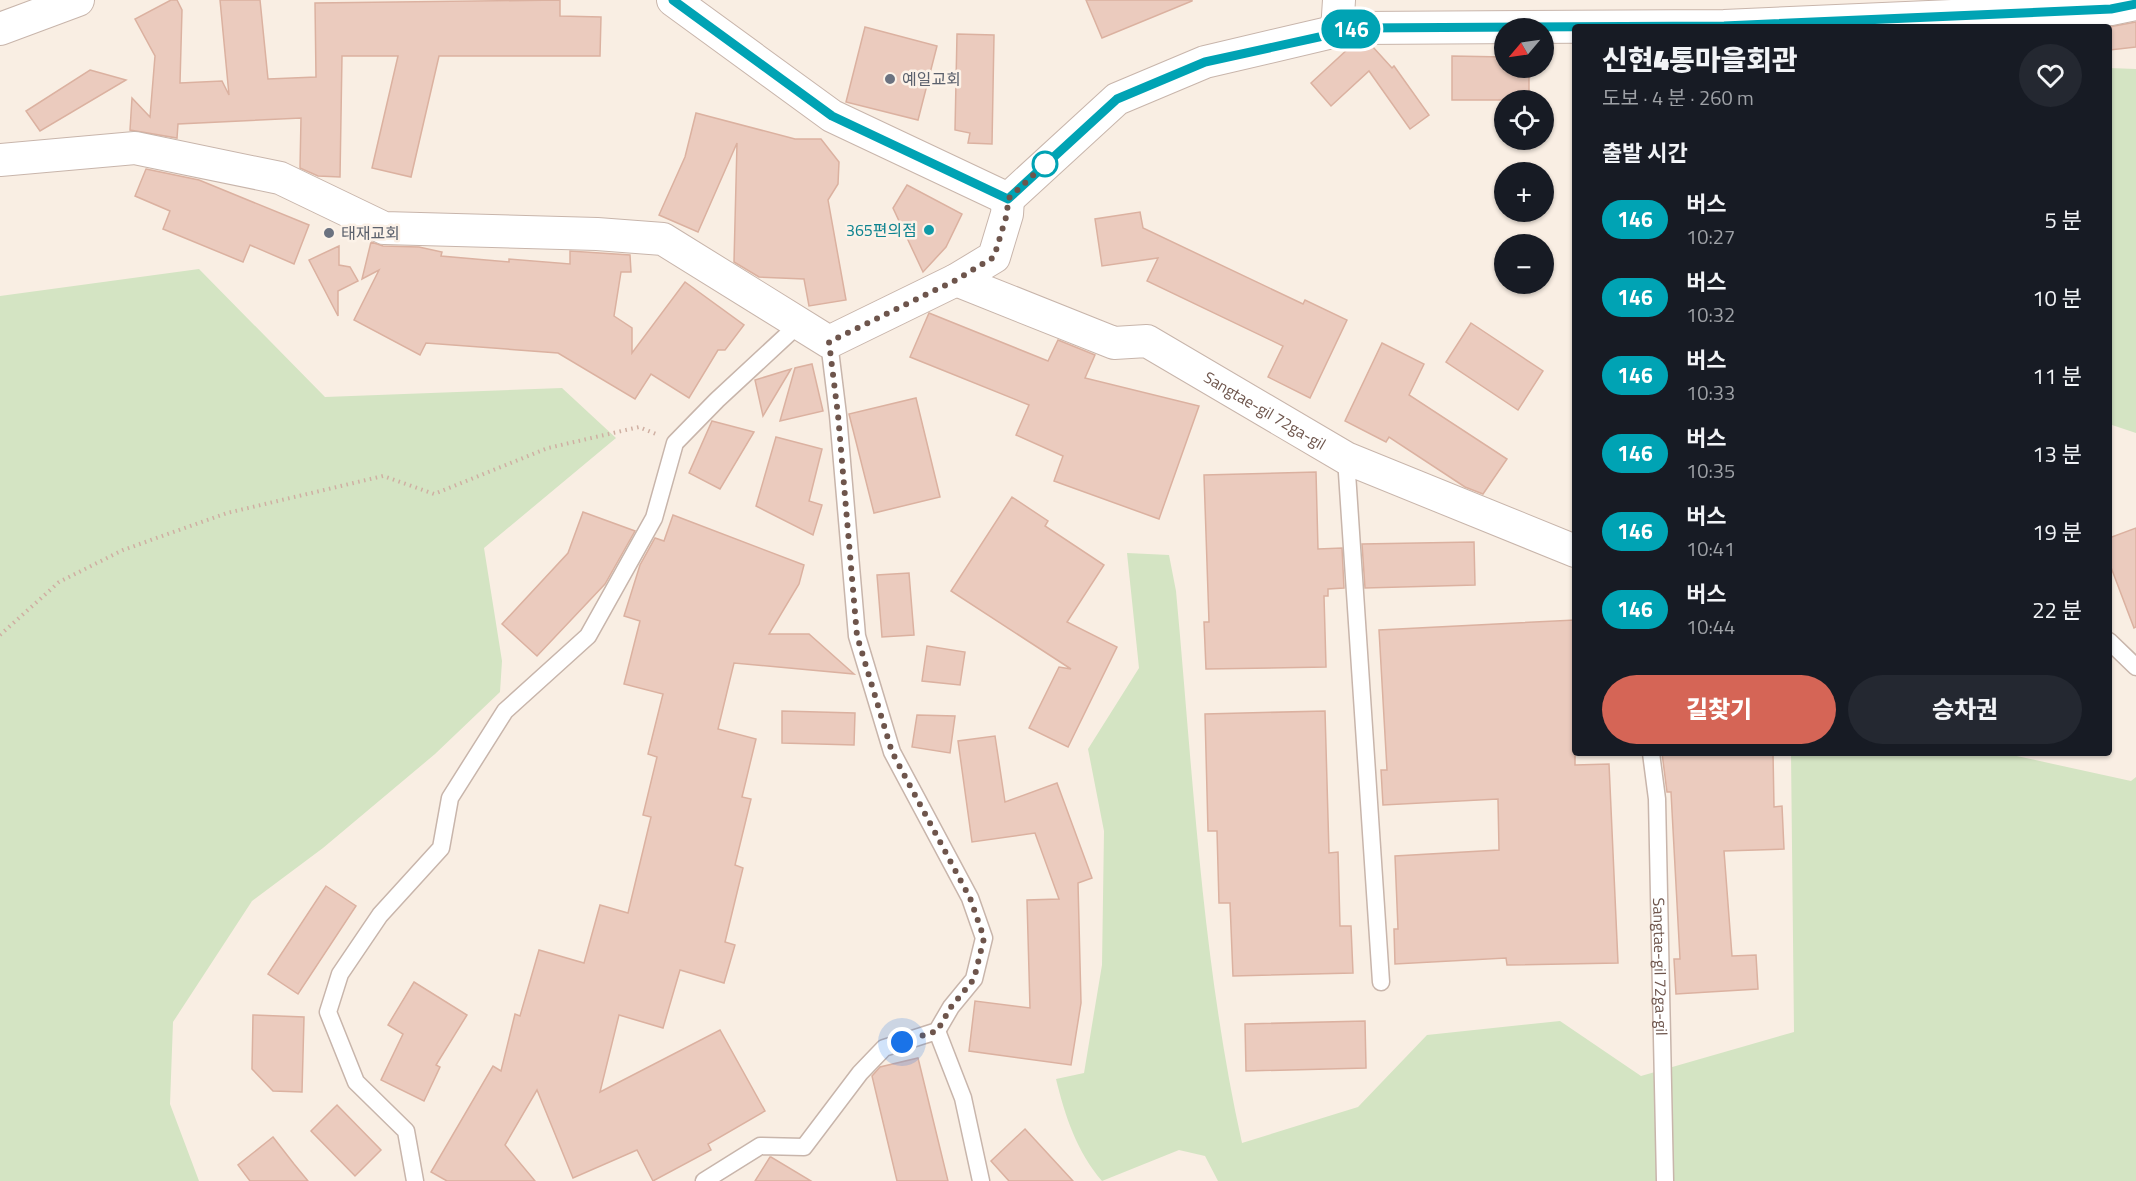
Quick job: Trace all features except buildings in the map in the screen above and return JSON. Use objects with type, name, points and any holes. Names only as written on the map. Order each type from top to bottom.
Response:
[{"type":"street","points":[[674,0],[832,116],[1008,199]]},
{"type":"street","points":[[1337,31],[1339,0]]},
{"type":"street","points":[[0,29],[69,2]]},
{"type":"street","points":[[1760,24],[2119,4]]},
{"type":"street","points":[[0,160],[135,148],[280,178],[384,228],[597,234],[663,239],[829,342],[956,280],[994,257],[1007,214],[1008,199],[1117,99],[1205,62],[1337,31],[1360,28],[1572,27]]},
{"type":"street","name":"Sangtae-gil 72ga-gil","points":[[956,280],[1114,343],[1147,341],[1346,459],[1572,550]]},
{"type":"lane","points":[[415,1181],[406,1131],[356,1082],[328,1012],[340,974],[380,915],[441,848],[450,798],[505,711],[588,636],[654,518],[675,443],[717,400],[799,324]]},
{"type":"lane","points":[[704,1181],[760,1146],[804,1147],[860,1073],[884,1048],[937,1031],[951,1007],[974,979],[984,938],[970,898],[892,752],[857,636],[838,415],[829,342]]},
{"type":"lane","points":[[1346,459],[1381,982]]},
{"type":"lane","points":[[2112,644],[2136,666]]},
{"type":"lane","name":"Sangtae-gil 72ga-gil","points":[[1651,756],[1657,799],[1665,1181]]},
{"type":"lane","points":[[937,1031],[963,1098],[981,1181]]},
{"type":"path","points":[[0,635],[59,582],[123,550],[227,513],[382,476],[434,494],[548,448],[639,427],[675,443]]},
{"type":"green space","points":[[2112,68],[2136,69],[2136,433],[2112,425]]},
{"type":"green space","points":[[199,269],[325,397],[562,388],[616,438],[484,548],[502,661],[500,692],[435,754],[323,848],[252,901],[173,1022],[170,1104],[199,1181],[0,1181],[0,296]]},
{"type":"green space","points":[[1127,553],[1169,555],[1176,591],[1208,938],[1228,1075],[1242,1143],[1358,1107],[1427,1035],[1560,1021],[1641,1076],[1794,1032],[1791,756],[2017,756],[2131,781],[2136,777],[2136,1181],[1218,1181],[1205,1156],[1179,1150],[1102,1181],[1093,1170],[1073,1133],[1056,1079],[1084,1073],[1102,965],[1104,831],[1088,749],[1139,668]]},
{"type":"bus line","name":"146","points":[[673,0],[832,116],[1008,199],[1117,99],[1205,62],[1337,31],[1360,28],[1572,27]]},
{"type":"bus line","name":"146","points":[[1770,24],[2111,9],[2136,4]]},
{"type":"place","name":"예일교회","points":[[890,79]]},
{"type":"place","name":"365편의점","points":[[929,230]]},
{"type":"place","name":"태재교회","points":[[329,233]]},
{"type":"route","points":[[902,1042],[937,1031],[951,1007],[974,979],[984,938],[970,898],[892,752],[857,636],[838,415],[829,342],[956,280],[994,257],[1007,214],[1008,199],[1045,164]]}]
